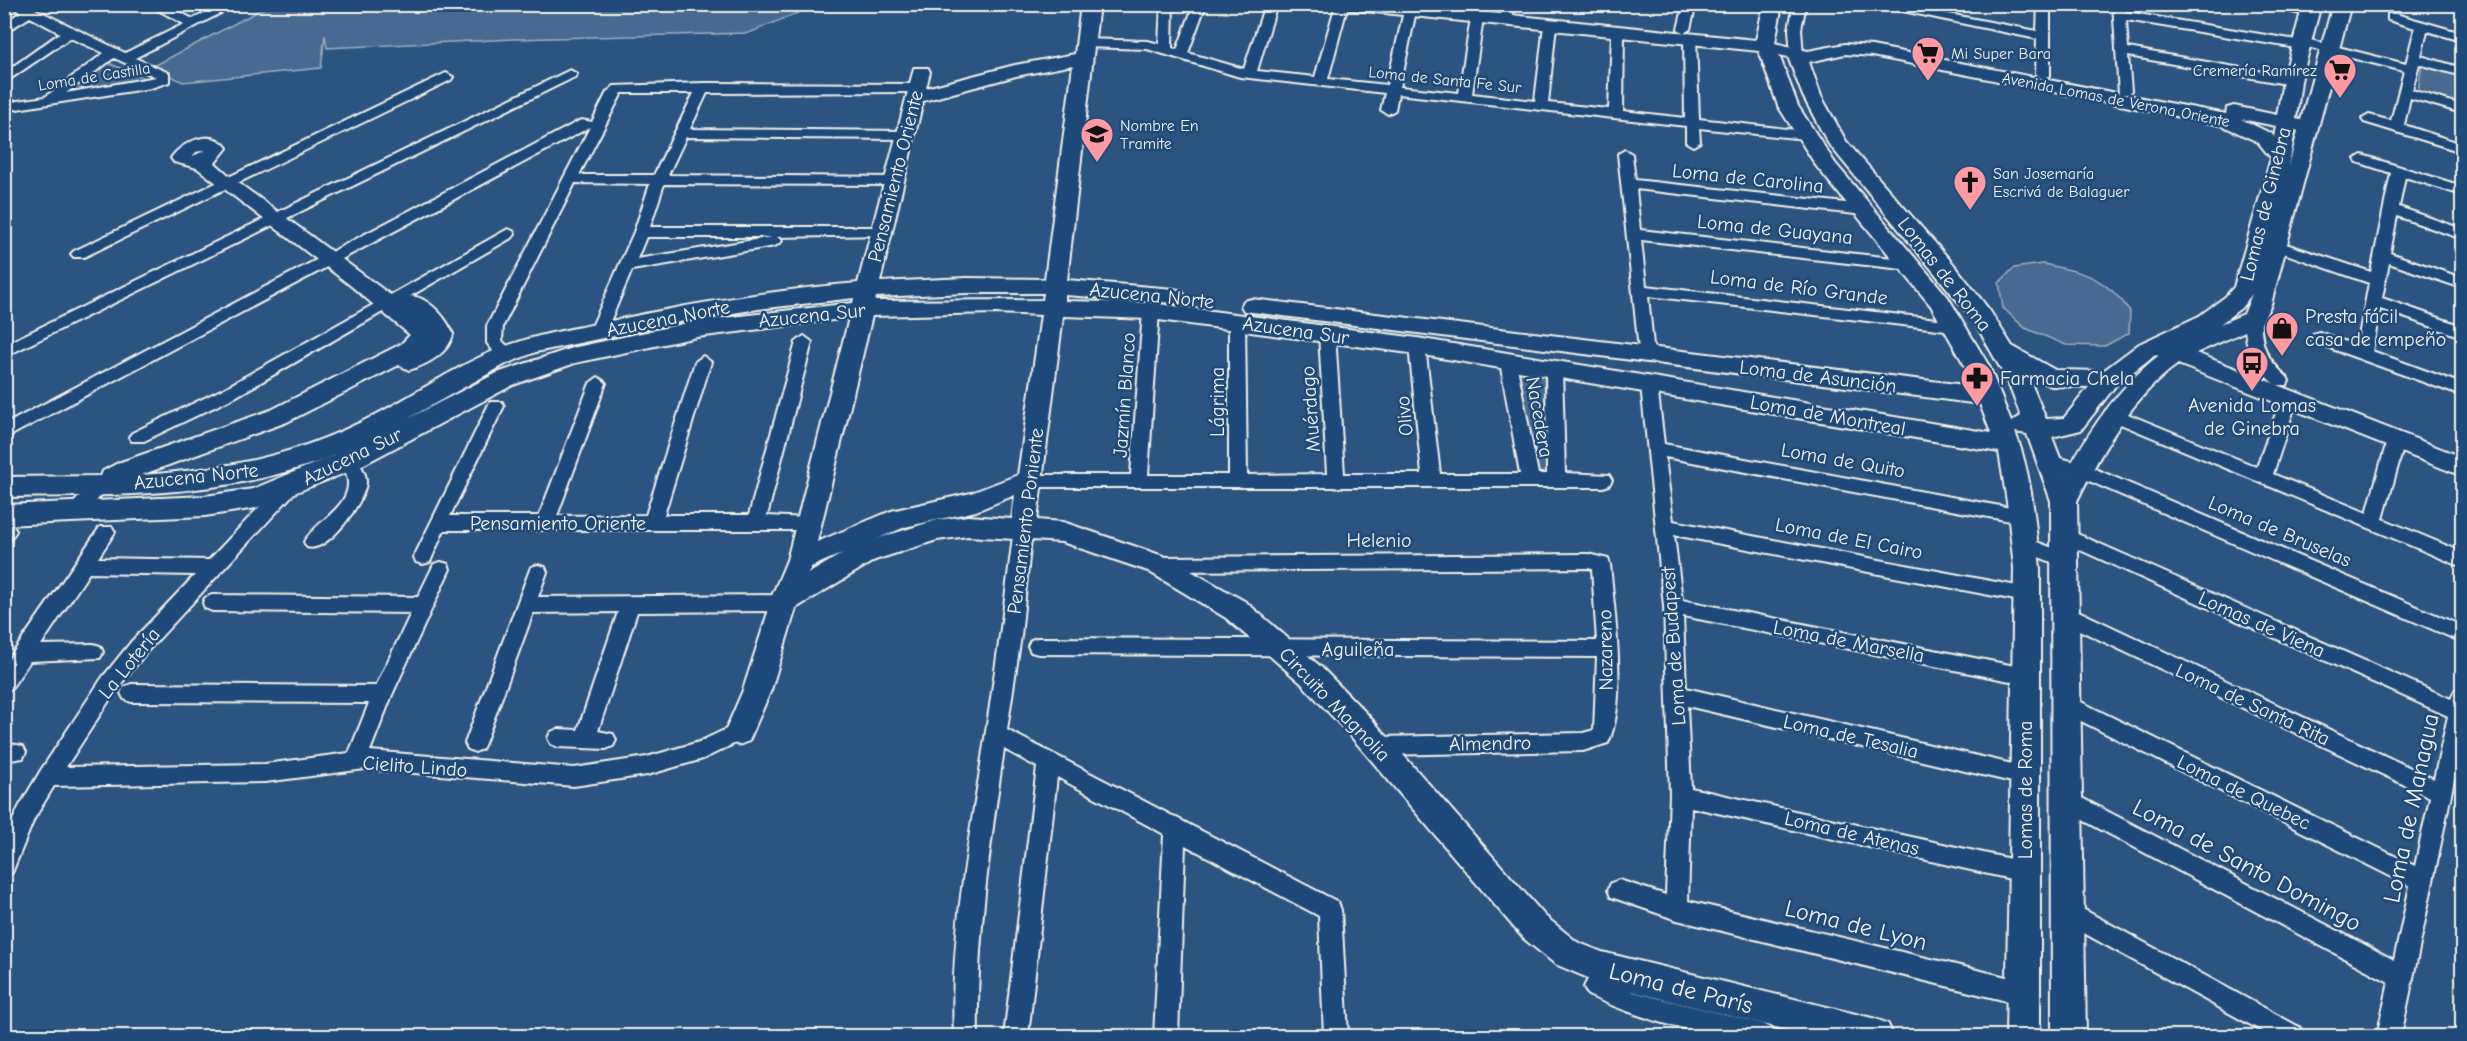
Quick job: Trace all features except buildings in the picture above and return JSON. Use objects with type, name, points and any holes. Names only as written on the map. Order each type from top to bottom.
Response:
[{"type":"street","points":[[153,4],[194,24]]},
{"type":"street","points":[[48,100],[120,55],[194,24],[232,4]]},
{"type":"street","name":"Pensamiento Poniente","points":[[966,1036],[965,973],[979,845],[1011,636],[1028,482],[1055,297],[1090,4]]},
{"type":"street","points":[[1165,50],[1167,4]]},
{"type":"street","points":[[1181,55],[1200,4]]},
{"type":"street","points":[[1248,74],[1270,4]]},
{"type":"street","points":[[1320,82],[1343,4],[1477,18],[1508,12],[1550,25],[1618,32],[1687,34]]},
{"type":"street","points":[[1431,4],[1766,41],[1797,47]]},
{"type":"street","points":[[1690,4],[1687,34],[1693,142]]},
{"type":"street","points":[[1766,41],[1773,4]]},
{"type":"street","name":"Lomas de Roma","points":[[1800,4],[1795,29],[1797,47],[1812,96],[1838,143],[1948,272],[1982,316],[2019,380],[2064,501],[2069,1036]]},
{"type":"street","points":[[1875,4],[2043,36]]},
{"type":"street","points":[[2043,75],[2044,4]]},
{"type":"street","points":[[2261,4],[2311,8]]},
{"type":"street","points":[[2342,4],[2329,53],[2297,124],[2278,242],[2253,319],[2253,346],[2257,357],[2285,390],[2396,441],[2463,467]]},
{"type":"street","points":[[4,16],[21,8]]},
{"type":"street","points":[[4,29],[21,8]]},
{"type":"street","name":"Loma de Castilla","points":[[4,107],[163,81],[164,76],[69,33],[21,8]]},
{"type":"street","name":"Lomas de Ginebra","points":[[2004,434],[2036,426],[2067,427],[2077,422],[2108,379],[2173,346],[2234,306],[2244,289],[2281,157],[2297,124],[2292,81],[2311,8]]},
{"type":"street","points":[[2124,91],[2119,10],[2410,68],[2463,72]]},
{"type":"street","points":[[1388,110],[1410,11]]},
{"type":"street","points":[[2392,17],[2463,37]]},
{"type":"street","points":[[1465,98],[1477,18]]},
{"type":"street","points":[[1541,106],[1550,25]]},
{"type":"street","points":[[2396,128],[2421,26]]},
{"type":"street","points":[[1616,114],[1618,32]]},
{"type":"street","points":[[4,78],[69,33]]},
{"type":"street","name":"Lomas de Roma","points":[[1766,41],[1785,98],[1805,135],[1827,167],[1940,302],[1977,366],[2004,434],[2021,516],[2026,594],[2023,1036]]},
{"type":"street","name":"Loma de Santa Fe Sur","points":[[1084,50],[1136,43],[1248,74],[1805,135]]},
{"type":"street","name":"Avenida Lomas de Verona Oriente","points":[[1797,47],[1878,44],[2297,124]]},
{"type":"street","name":"Avenida Lomas de Verona Oriente","points":[[1797,47],[1814,56],[1845,49],[1872,51],[2227,120],[2265,138],[2281,157]]},
{"type":"street","points":[[508,354],[494,344],[491,337],[495,326],[572,179],[614,92],[628,87],[918,86],[1015,71],[1084,50]]},
{"type":"street","points":[[2121,51],[2292,81]]},
{"type":"street","points":[[4,352],[570,74]]},
{"type":"street","points":[[79,254],[446,77]]},
{"type":"street","name":"Pensamiento Oriente","points":[[739,732],[749,711],[782,603],[800,560],[918,86]]},
{"type":"street","points":[[598,332],[641,232],[659,179],[683,134],[703,87]]},
{"type":"street","points":[[2404,92],[2463,109]]},
{"type":"street","points":[[2369,119],[2463,148]]},
{"type":"street","points":[[4,433],[586,123]]},
{"type":"street","points":[[683,134],[905,135]]},
{"type":"street","points":[[1625,154],[1646,355]]},
{"type":"street","points":[[209,157],[232,179],[394,298],[440,326],[443,332],[441,340],[432,351],[283,427],[242,443],[225,458],[221,477]]},
{"type":"street","points":[[2362,159],[2463,191]]},
{"type":"street","points":[[2363,354],[2399,171]]},
{"type":"street","points":[[572,179],[894,181]]},
{"type":"street","name":"Loma de Carolina","points":[[1628,184],[1864,210]]},
{"type":"street","points":[[2391,209],[2463,234]]},
{"type":"street","points":[[641,232],[881,232]]},
{"type":"street","points":[[626,266],[825,232]]},
{"type":"street","points":[[138,436],[229,393],[508,234]]},
{"type":"street","name":"Loma de Guayana","points":[[1633,234],[1911,266]]},
{"type":"street","points":[[2278,242],[2379,275]]},
{"type":"street","points":[[2382,255],[2463,283]]},
{"type":"street","name":"Loma de Río Grande","points":[[1639,290],[1955,326]]},
{"type":"street","name":"Azucena Norte","points":[[1055,297],[1139,292],[1646,355]]},
{"type":"street","name":"Azucena Sur","points":[[6,527],[76,512],[205,506],[256,498],[290,486],[342,453],[505,379],[572,356],[697,329],[864,299],[1055,297],[1417,346],[1649,385]]},
{"type":"street","points":[[76,512],[100,485],[127,470],[279,416],[409,350],[419,343],[422,337],[420,330],[394,298]]},
{"type":"street","name":"Azucena Norte","points":[[4,487],[100,485],[253,473],[342,453],[508,354],[598,332],[747,303],[864,299]]},
{"type":"street","points":[[2374,301],[2463,332]]},
{"type":"street","name":"Jazmín Blanco","points":[[1139,482],[1151,311]]},
{"type":"street","points":[[2064,501],[2112,414],[2173,346],[2253,319]]},
{"type":"street","name":"Lágrima","points":[[1237,322],[1238,482]]},
{"type":"street","name":"Muérdago","points":[[1327,334],[1336,481]]},
{"type":"street","points":[[2319,338],[2463,390]]},
{"type":"street","points":[[756,522],[804,342]]},
{"type":"street","name":"Olivo","points":[[1417,346],[1432,481]]},
{"type":"street","points":[[2173,346],[2285,390],[2463,452]]},
{"type":"street","points":[[2004,352],[2051,378],[2108,379]]},
{"type":"street","name":"Loma de Asunción","points":[[1646,355],[1990,397]]},
{"type":"street","points":[[653,522],[703,362]]},
{"type":"street","name":"Nacedera","points":[[1508,362],[1530,480]]},
{"type":"street","points":[[1554,369],[1556,480]]},
{"type":"street","points":[[546,521],[598,383]]},
{"type":"street","name":"Loma de Montreal","points":[[1649,385],[2004,434]]},
{"type":"street","name":"Loma de Budapest","points":[[1649,385],[1673,606],[1681,795],[1677,909]]},
{"type":"street","points":[[2263,477],[2285,390]]},
{"type":"street","name":"Pensamiento Oriente","points":[[496,406],[438,523],[756,522],[808,525]]},
{"type":"street","points":[[2112,414],[2463,560]]},
{"type":"street","points":[[2373,522],[2396,441]]},
{"type":"street","name":"Loma de Quito","points":[[1656,449],[2021,516]]},
{"type":"street","points":[[313,542],[334,526],[357,488],[356,474],[342,453]]},
{"type":"street","name":"Loma de Bruselas","points":[[2049,461],[2080,470],[2463,634]]},
{"type":"street","points":[[800,560],[900,518],[976,501],[999,490],[1028,482],[1603,480]]},
{"type":"street","name":"La Lotería","points":[[4,866],[26,814],[109,684],[138,648],[290,486]]},
{"type":"street","points":[[423,557],[438,523]]},
{"type":"street","name":"Circuito Magnolia","points":[[782,603],[866,552],[906,537],[968,526],[1063,531],[1157,564],[1236,610],[1284,649],[1378,746],[1534,927],[1594,976]]},
{"type":"street","name":"Loma de El Cairo","points":[[1664,526],[2026,594]]},
{"type":"street","points":[[4,683],[105,532]]},
{"type":"street","points":[[2024,543],[2064,548]]},
{"type":"street","name":"Lomas de Viena","points":[[2064,548],[2461,704]]},
{"type":"street","name":"Helenio","points":[[1157,564],[1576,561],[1601,564]]},
{"type":"street","name":"Nazareno","points":[[1601,564],[1607,649],[1606,723],[1601,737]]},
{"type":"street","points":[[83,565],[213,568]]},
{"type":"street","points":[[356,761],[382,695],[441,569]]},
{"type":"street","points":[[475,743],[538,572]]},
{"type":"street","points":[[212,603],[423,605]]},
{"type":"street","points":[[526,605],[782,603]]},
{"type":"street","points":[[585,739],[630,604]]},
{"type":"street","name":"Loma de Marsella","points":[[1673,606],[2025,676]]},
{"type":"street","name":"Loma de Santa Rita","points":[[2065,614],[2442,793]]},
{"type":"street","name":"Aguileña","points":[[1038,646],[1607,649]]},
{"type":"street","points":[[25,653],[93,652]]},
{"type":"street","points":[[131,693],[382,695]]},
{"type":"street","name":"Loma de Tesalia","points":[[1677,695],[2025,776]]},
{"type":"street","name":"Loma de Quebec","points":[[2066,704],[2423,881]]},
{"type":"street","name":"Loma de Managua","points":[[2389,1036],[2461,704]]},
{"type":"street","name":"Cielito Lindo","points":[[48,777],[265,773],[356,761],[574,777],[647,766],[703,750],[739,732]]},
{"type":"street","points":[[996,735],[1330,910],[1336,1036]]},
{"type":"street","name":"Almendro","points":[[1378,746],[1583,742],[1601,737]]},
{"type":"street","points":[[558,738],[606,740]]},
{"type":"street","points":[[1016,1036],[1048,762]]},
{"type":"street","name":"Loma de Atenas","points":[[1681,795],[2024,872]]},
{"type":"street","name":"Loma de Santo Domingo","points":[[2067,801],[2402,977]]},
{"type":"street","points":[[1166,1036],[1175,828]]},
{"type":"street","name":"Loma de Lyon","points":[[1619,890],[1677,909],[2023,993]]},
{"type":"street","points":[[2068,912],[2293,1036]]},
{"type":"street","name":"Loma de París","points":[[1594,976],[1632,1003],[1762,1036]]},
{"type":"street","name":"Loma de París","points":[[1594,976],[1876,1036]]},
{"type":"shaded area","points":[[270,5],[817,5],[749,33],[515,39],[327,48],[325,35],[321,68],[183,82],[152,67]]},
{"type":"shaded area","points":[[106,62],[152,81],[63,95]]},
{"type":"shaded area","points":[[2422,63],[2462,75],[2462,106],[2418,92]]},
{"type":"shaded area","points":[[2043,264],[2082,273],[2111,290],[2130,311],[2129,333],[2105,346],[2066,345],[2025,328],[2003,308],[1999,283],[2014,268]]},
{"type":"shaded area","points":[[1515,367],[1544,372],[1548,473],[1535,473]]},
{"type":"place","name":"Mi Super Bara","points":[[1928,82]]},
{"type":"place","name":"Cremería Ramírez","points":[[2340,99]]},
{"type":"place","name":"Nombre En Tramite","points":[[1097,163]]},
{"type":"place","name":"San Josemaría Escrivá de Balaguer","points":[[1970,211]]},
{"type":"place","name":"Presta fácil casa de empeño","points":[[2282,357]]},
{"type":"place","name":"Avenida Lomas de Ginebra","points":[[2252,392]]},
{"type":"place","name":"Farmacia Chela","points":[[1977,407]]}]
